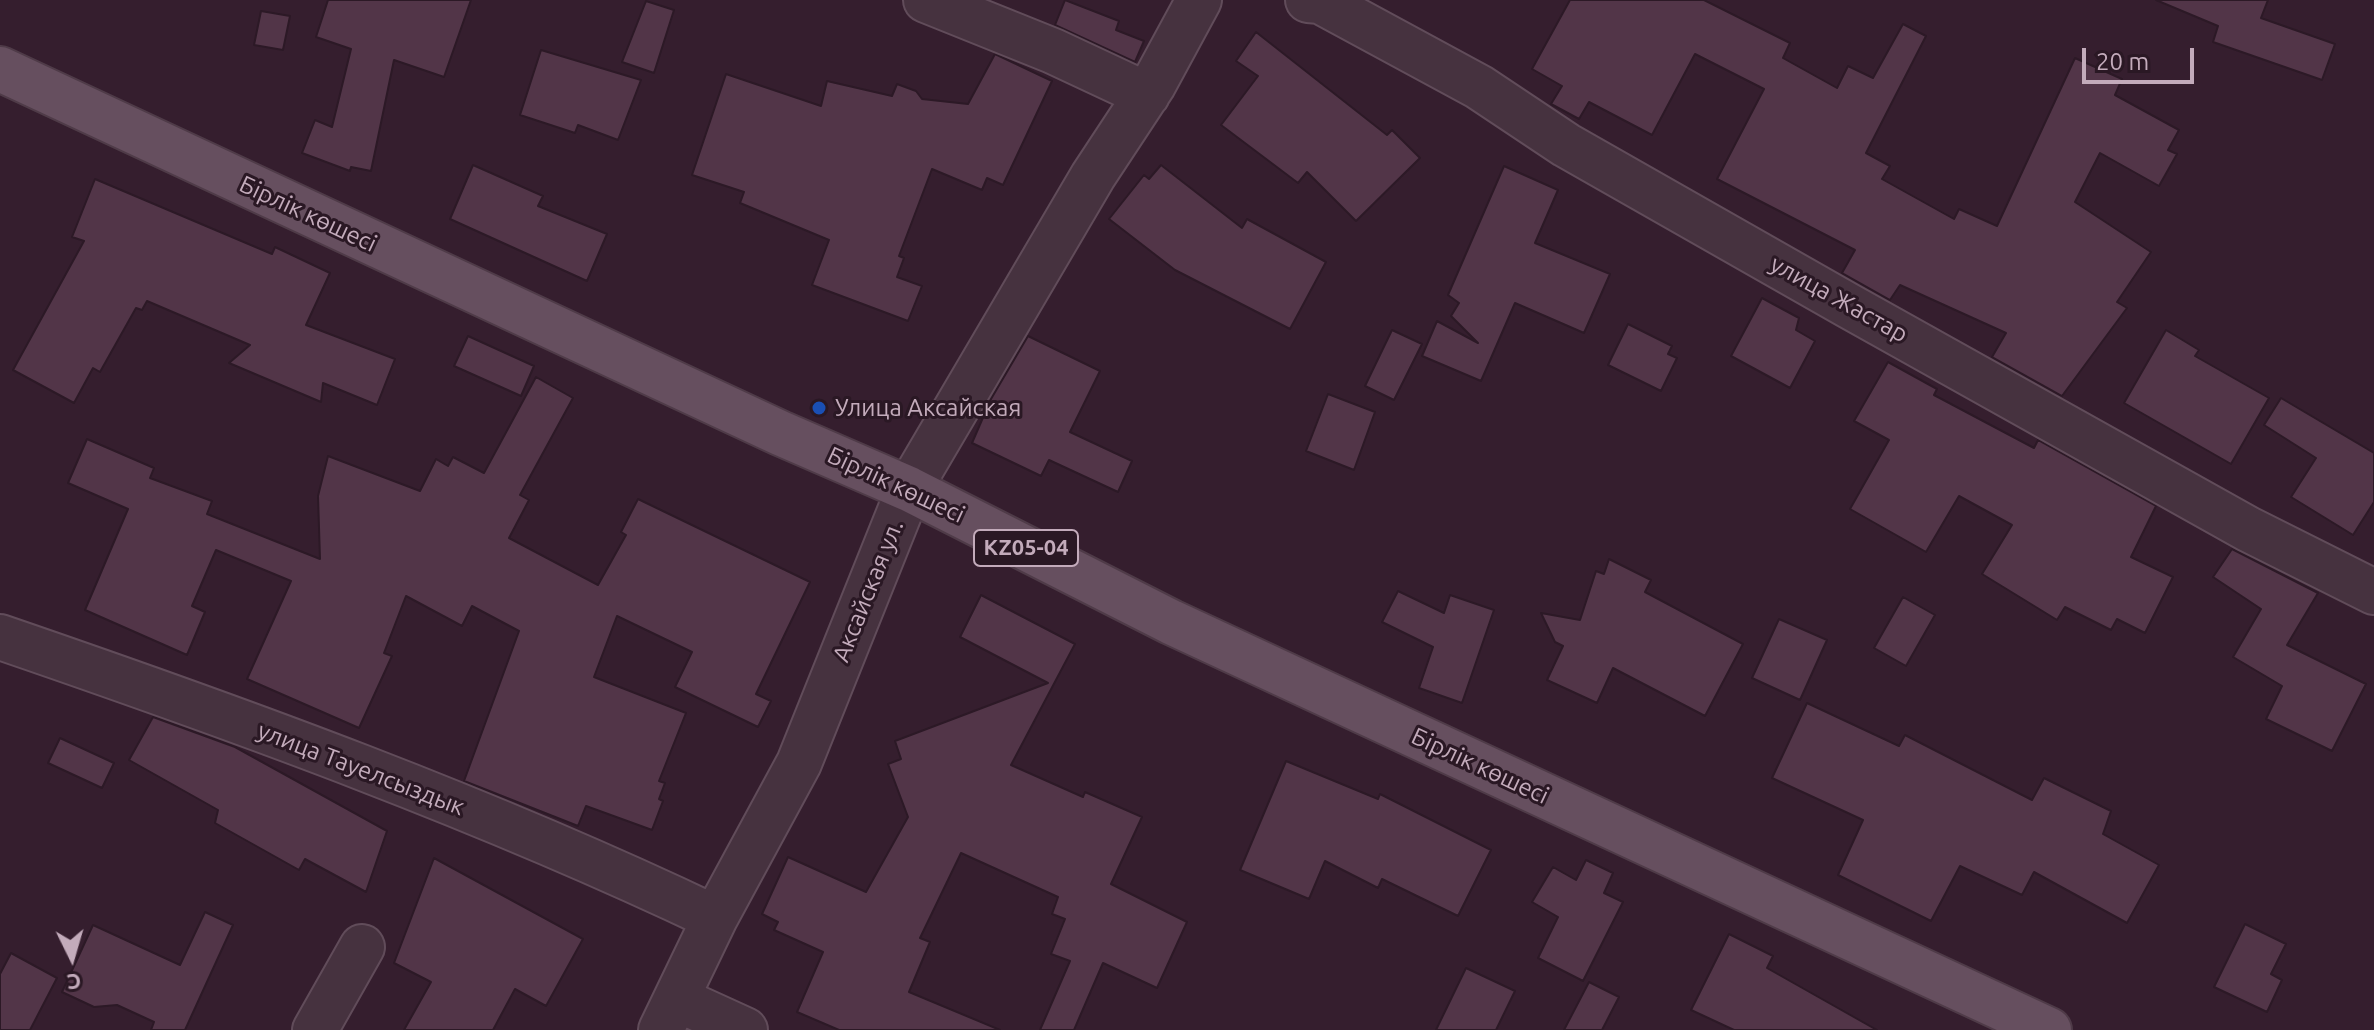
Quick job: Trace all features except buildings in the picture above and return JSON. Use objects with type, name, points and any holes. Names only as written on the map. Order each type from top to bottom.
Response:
[{"type":"main road","name":"Бірлік көшесі","points":[[0,69],[752,421],[909,489],[1171,622],[2049,1030]]},
{"type":"street","points":[[926,0],[1053,51],[1147,95]]},
{"type":"street","name":"Аксайская ул.","points":[[669,1015],[715,918],[799,763],[909,489],[1093,176],[1147,95],[1199,0]]},
{"type":"street","name":"улица Жастар","points":[[1308,0],[1320,1],[1479,87],[1566,145],[2248,529],[2374,592]]},
{"type":"street","name":"улица Тауелсыздык","points":[[0,637],[136,683],[460,807],[715,918]]},
{"type":"street","points":[[315,1030],[362,947]]},
{"type":"street","points":[[669,1015],[745,1030]]},
{"type":"place","name":"Улица Аксайская","points":[[819,408]]}]
